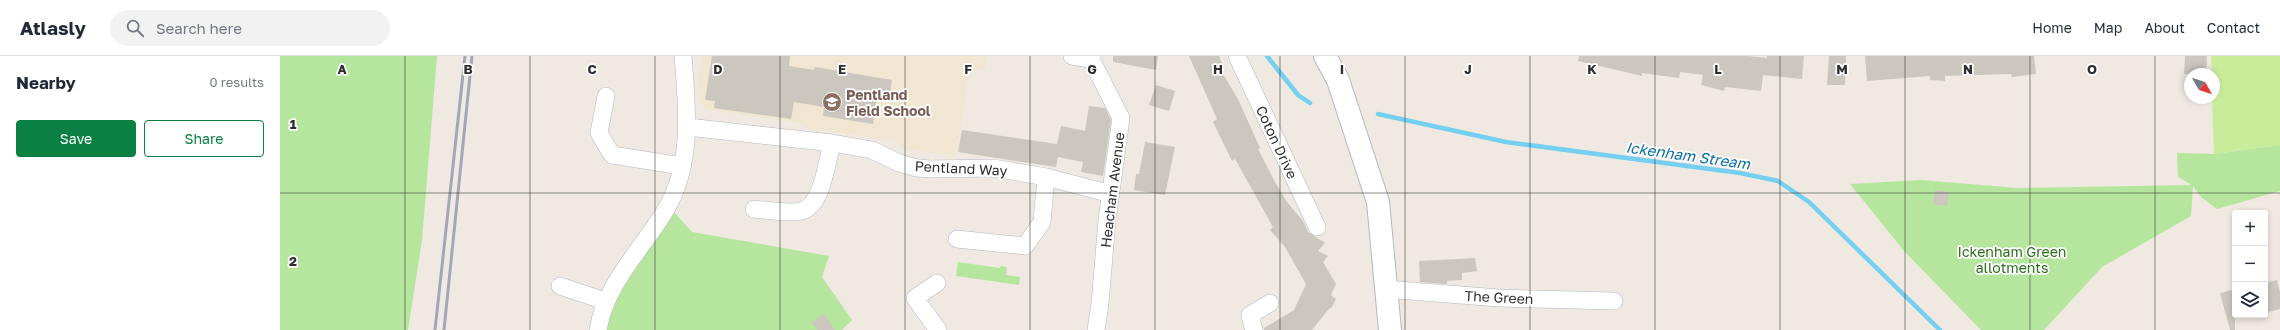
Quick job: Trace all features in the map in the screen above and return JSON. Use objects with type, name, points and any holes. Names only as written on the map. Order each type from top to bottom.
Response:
[{"type":"main road","points":[[1325,56],[1338,80],[1378,202],[1390,330]]},
{"type":"street","points":[[598,330],[605,301],[667,207],[682,166],[688,127],[684,56]]},
{"type":"street","points":[[1072,56],[1092,58]]},
{"type":"street","name":"Coton Drive","points":[[1237,56],[1317,227]]},
{"type":"street","name":"Heacham Avenue","points":[[1092,58],[1121,118],[1096,330]]},
{"type":"street","points":[[606,96],[599,133],[612,155],[682,166]]},
{"type":"street","name":"Pentland Way","points":[[688,127],[832,143],[872,150],[899,163],[931,170],[993,168],[1046,177],[1111,194]]},
{"type":"street","points":[[754,209],[801,212],[811,206],[817,198],[832,143]]},
{"type":"street","points":[[957,239],[1025,246],[1042,222],[1046,177]]},
{"type":"street","points":[[937,283],[915,298],[938,330]]},
{"type":"street","points":[[560,286],[605,301]]},
{"type":"street","name":"The Green","points":[[1385,289],[1499,298],[1614,301]]},
{"type":"street","points":[[1254,330],[1250,315],[1270,302]]},
{"type":"shaded area","name":"Pentland Field School","points":[[702,56],[987,56],[985,70],[977,69],[968,77],[956,156],[905,149],[896,141],[806,128],[804,124],[706,109],[696,95]]},
{"type":"green space","points":[[280,56],[437,56],[422,240],[408,330],[280,330]]},
{"type":"green space","points":[[2211,56],[2280,56],[2280,145],[2214,154],[2212,104],[2220,104],[2220,68],[2212,68]]},
{"type":"green space","name":"Ickenham Green allotments","points":[[2280,145],[2280,191],[2217,209],[2201,197],[2193,186],[2191,216],[2102,267],[2044,330],[1981,330],[1904,251],[1850,184],[1921,180],[2018,188],[2192,185],[2178,177],[2177,153],[2214,154]]},
{"type":"green space","points":[[672,210],[692,232],[829,256],[822,277],[852,320],[842,330],[607,330],[613,299]]},
{"type":"green space","points":[[958,262],[1000,268],[1001,266],[1007,267],[1006,275],[1020,277],[1019,285],[956,276]]},
{"type":"building","name":"Pentland Field School","points":[[712,56],[790,56],[789,66],[814,70],[815,67],[892,80],[889,99],[877,97],[873,124],[823,116],[824,107],[794,102],[791,119],[714,108],[715,101],[705,100]]},
{"type":"building","points":[[1113,56],[1158,56],[1156,70],[1113,62]]},
{"type":"building","points":[[1189,56],[1219,56],[1224,68],[1220,69],[1238,99],[1260,148],[1258,149],[1275,182],[1287,202],[1303,221],[1308,232],[1325,243],[1318,251],[1328,256],[1323,262],[1336,284],[1331,295],[1336,299],[1332,307],[1312,330],[1264,330],[1264,328],[1294,310],[1306,284],[1285,247],[1270,230],[1273,227],[1235,159],[1232,161],[1213,122],[1217,119]]},
{"type":"building","points":[[1579,56],[1748,56],[1767,58],[1767,56],[1804,56],[1802,79],[1763,75],[1761,91],[1725,87],[1724,91],[1701,85],[1703,75],[1680,72],[1679,78],[1642,73],[1642,76],[1578,61]]},
{"type":"building","points":[[1829,56],[1846,56],[1845,85],[1827,85]]},
{"type":"building","points":[[1865,56],[2034,56],[2036,74],[2012,77],[2011,74],[1945,76],[1945,81],[1930,80],[1930,76],[1867,81]]},
{"type":"building","points":[[2185,56],[2207,56],[2206,68],[2184,68]]},
{"type":"building","points":[[1156,85],[1175,91],[1169,111],[1149,105]]},
{"type":"building","points":[[1089,106],[1105,108],[1111,120],[1103,176],[1081,172],[1083,162],[1058,157],[1056,167],[958,152],[962,130],[1057,144],[1061,126],[1085,131]]},
{"type":"building","points":[[1145,142],[1175,147],[1165,195],[1134,190],[1136,174],[1139,174]]},
{"type":"building","points":[[1935,190],[1949,192],[1947,206],[1933,204]]},
{"type":"building","points":[[1475,258],[1477,271],[1462,273],[1462,280],[1447,281],[1447,284],[1420,282],[1419,261]]},
{"type":"building","points":[[2277,280],[2280,292],[2280,309],[2268,312],[2268,282]]},
{"type":"building","points":[[2232,290],[2232,318],[2235,318],[2235,330],[2230,330],[2220,293]]},
{"type":"building","points":[[824,314],[835,330],[817,330],[811,322]]},
{"type":"waterway","name":"Ickenham Stream","points":[[1267,56],[1298,95],[1310,103]]},
{"type":"waterway","name":"Ickenham Stream","points":[[1378,114],[1506,142],[1740,173],[1778,181],[1809,202],[1940,330]]},
{"type":"railway","points":[[435,330],[465,56]]},
{"type":"railway","points":[[444,330],[472,56]]},
{"type":"place","name":"Pentland Field School","points":[[832,102]]}]
